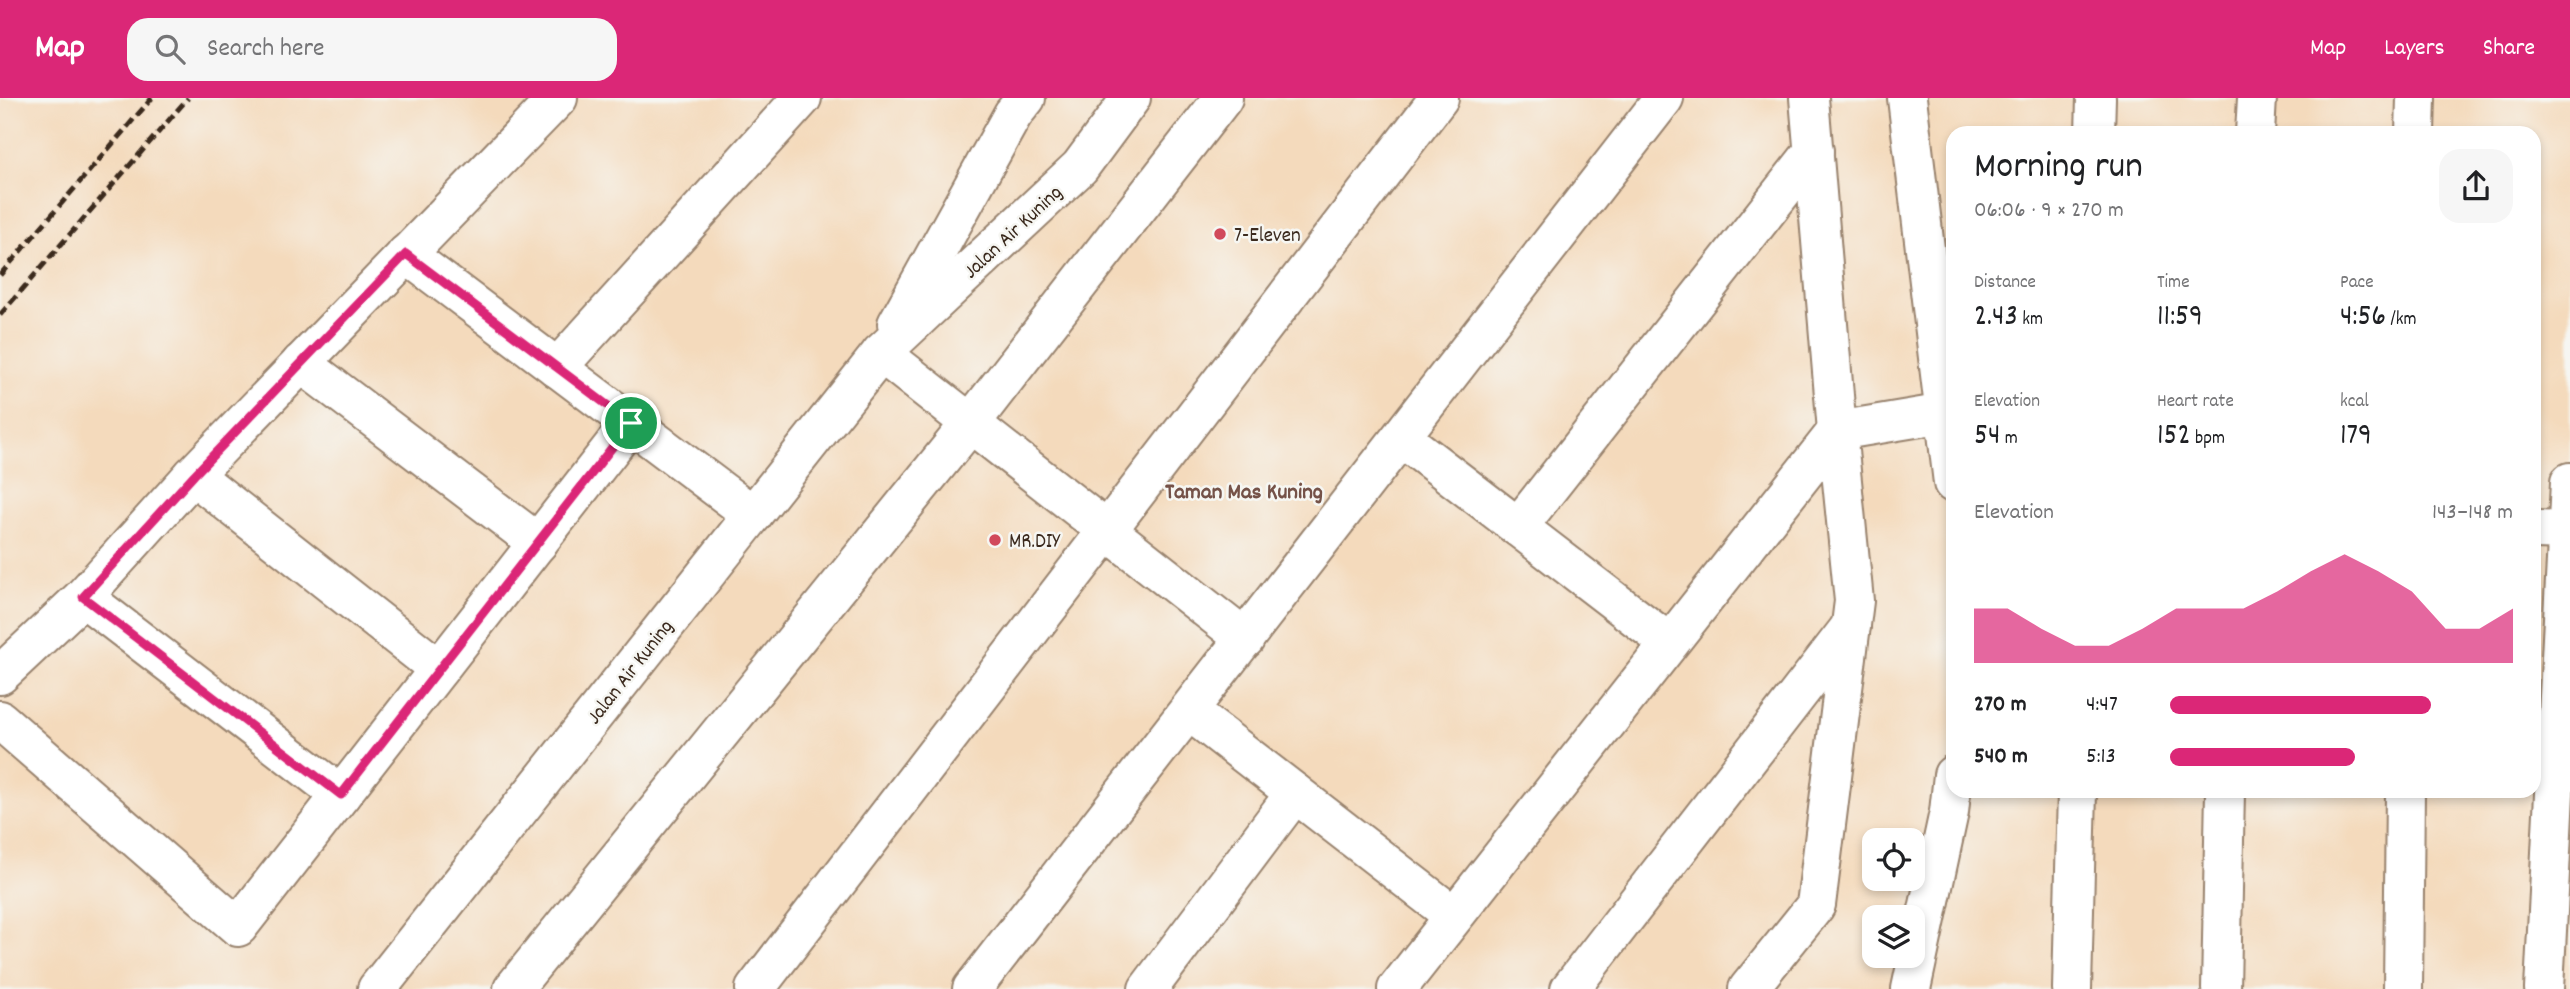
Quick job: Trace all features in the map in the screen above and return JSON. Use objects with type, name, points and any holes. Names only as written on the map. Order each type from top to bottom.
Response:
[{"type":"street","points":[[0,675],[83,597],[194,475],[558,98]]},
{"type":"street","points":[[557,368],[802,98]]},
{"type":"street","name":"Jalan Air Kuning","points":[[881,353],[1013,114],[1026,98]]},
{"type":"street","name":"Jalan Air Kuning","points":[[377,989],[881,353],[1080,167],[1131,98]]},
{"type":"street","points":[[513,989],[970,424],[1223,98]]},
{"type":"street","points":[[755,989],[1440,98]]},
{"type":"street","points":[[972,989],[1664,98]]},
{"type":"street","points":[[1748,989],[1816,905],[1854,601],[1809,98]]},
{"type":"street","points":[[1907,98],[1946,422]]},
{"type":"street","points":[[2095,126],[2096,98]]},
{"type":"street","points":[[2255,126],[2257,98]]},
{"type":"street","points":[[2415,126],[2416,98]]},
{"type":"street","points":[[1518,527],[1814,151]]},
{"type":"street","points":[[406,254],[753,514]]},
{"type":"street","points":[[881,353],[1245,639]]},
{"type":"street","points":[[301,363],[538,543]]},
{"type":"street","points":[[1396,989],[1837,431],[1945,413]]},
{"type":"street","points":[[0,720],[238,927],[631,423]]},
{"type":"street","points":[[1402,438],[1669,643]]},
{"type":"street","points":[[194,475],[439,669]]},
{"type":"street","points":[[2544,989],[2557,531],[2570,482]]},
{"type":"street","points":[[83,597],[341,795]]},
{"type":"street","points":[[1570,989],[1851,626]]},
{"type":"street","points":[[1189,711],[1454,916]]},
{"type":"street","points":[[1148,989],[1295,793]]},
{"type":"street","points":[[1911,989],[1950,798]]},
{"type":"street","points":[[2072,989],[2077,798]]},
{"type":"street","points":[[2221,989],[2225,798]]},
{"type":"street","points":[[2403,989],[2404,798]]},
{"type":"railway","points":[[0,275],[152,98]]},
{"type":"railway","points":[[0,315],[188,98]]},
{"type":"place","name":"7-Eleven","points":[[1220,234]]},
{"type":"place","name":"MR.DIY","points":[[995,540]]},
{"type":"district","name":"Taman Mas Kuning","points":[[1244,490]]},
{"type":"route","points":[[406,254],[631,423],[341,795],[83,597],[194,475],[406,254]]}]
